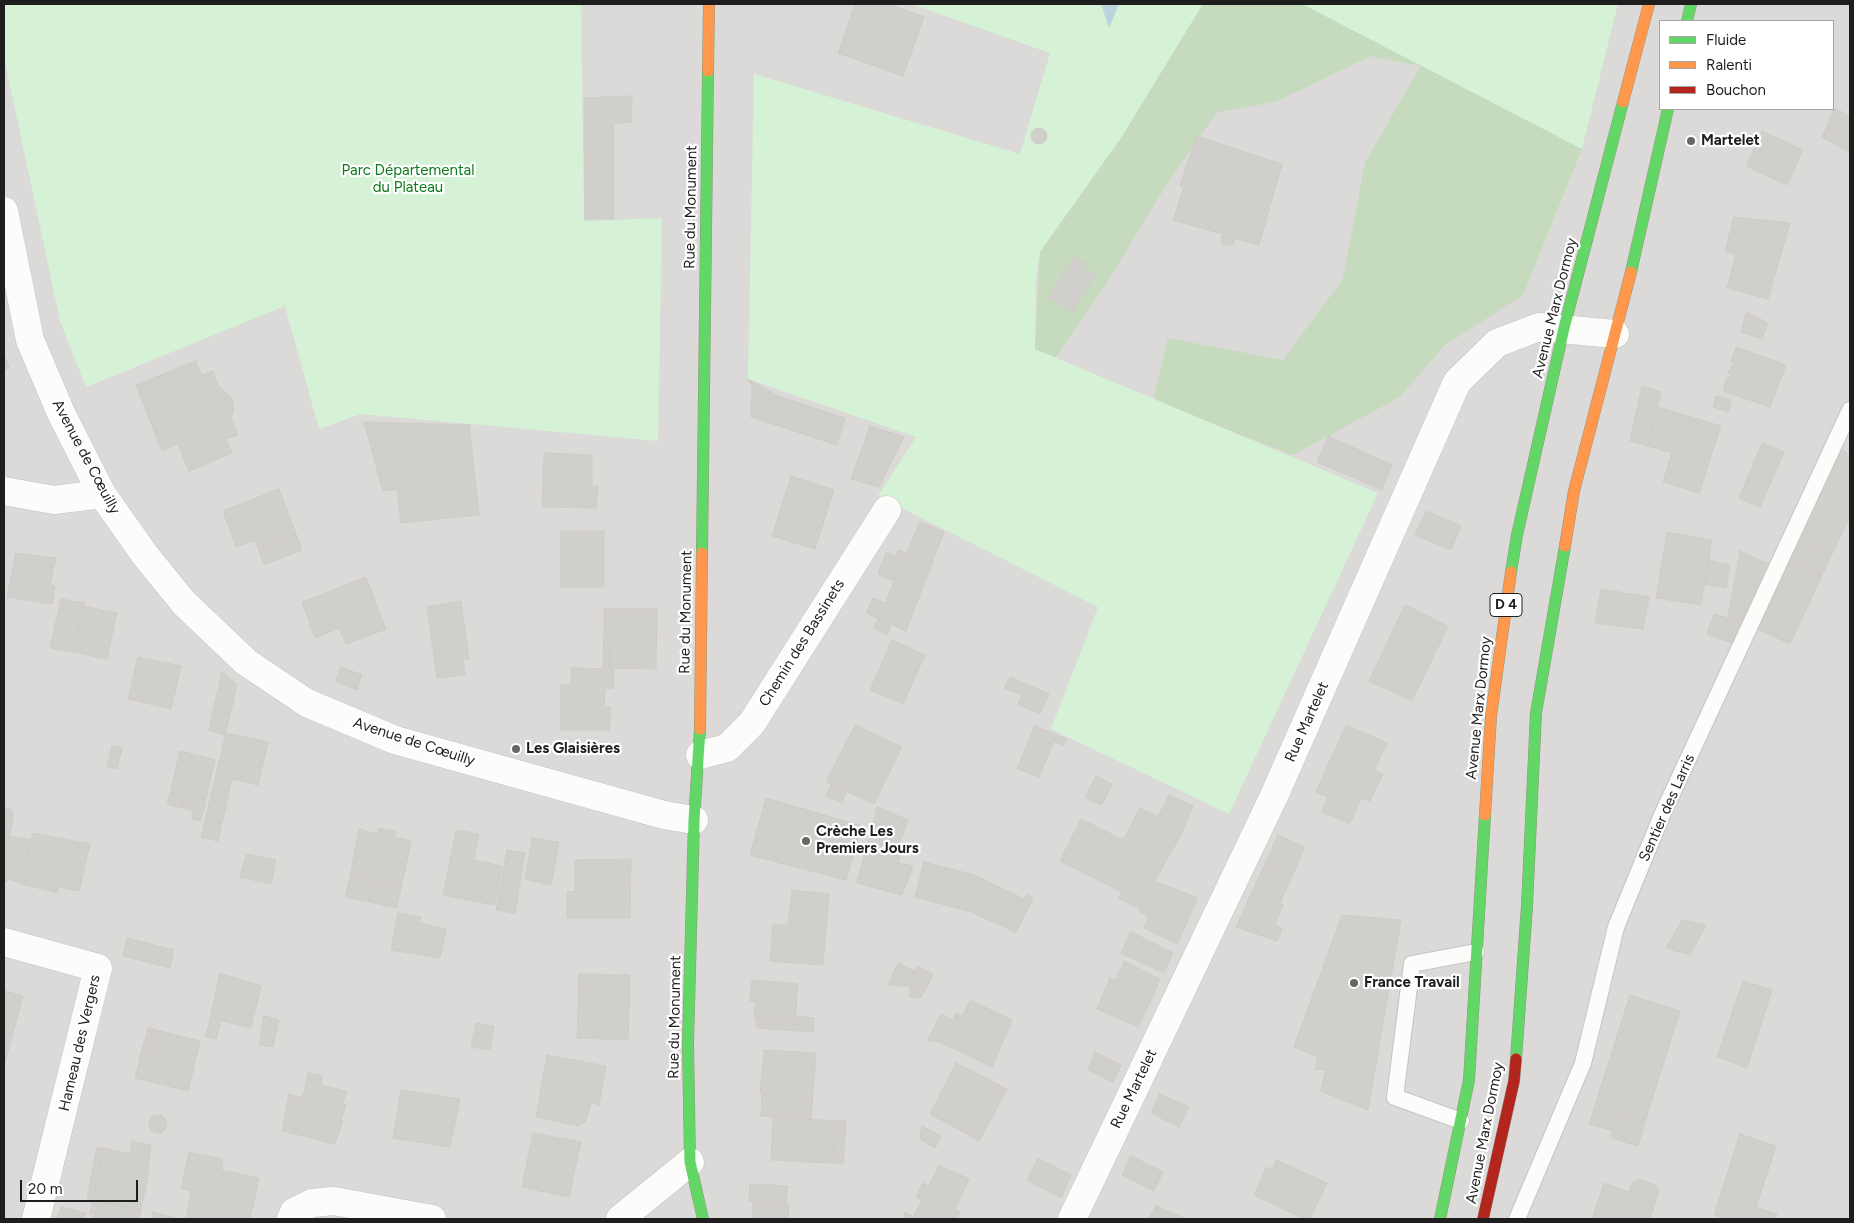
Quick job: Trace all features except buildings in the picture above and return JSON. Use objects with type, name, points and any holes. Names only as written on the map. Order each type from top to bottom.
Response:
[{"type":"main road","name":"Rue du Monument","points":[[703,1219],[690,1162],[688,1043],[694,820],[700,755],[709,4]]},
{"type":"main road","name":"Avenue Marx Dormoy","points":[[1440,1219],[1469,1080],[1496,672],[1517,535],[1564,328],[1649,4]]},
{"type":"main road","points":[[1687,20],[1691,4]]},
{"type":"main road","name":"Avenue Marx Dormoy","points":[[1483,1219],[1514,1081],[1527,906],[1536,712],[1574,491],[1615,334],[1668,110]]},
{"type":"street","name":"Avenue de Cœuilly","points":[[4,211],[30,340],[61,413],[102,494],[136,544],[184,602],[246,662],[307,703],[395,740],[664,815],[694,820]]},
{"type":"street","name":"Rue Martelet","points":[[1072,1219],[1274,796],[1457,382],[1497,343],[1539,327],[1615,334]]},
{"type":"street","points":[[4,491],[54,500],[102,494]]},
{"type":"street","name":"Chemin des Bassinets","points":[[700,755],[727,748],[752,724],[887,510]]},
{"type":"street","name":"Hameau des Vergers","points":[[4,942],[98,968],[61,1126],[36,1219]]},
{"type":"street","points":[[620,1219],[690,1162]]},
{"type":"street","points":[[291,1219],[294,1212],[312,1202],[334,1201],[432,1219]]},
{"type":"lane","name":"Sentier des Larris","points":[[1517,1219],[1582,1063],[1616,926],[1662,815],[1850,410]]},
{"type":"lane","points":[[1461,1121],[1395,1097],[1412,964],[1476,952]]},
{"type":"shaded area","points":[[4,4],[1850,4],[1850,1219],[4,1219]]},
{"type":"shaded area","points":[[1710,4],[1722,4],[1717,20],[1706,20]]},
{"type":"shaded area","points":[[1633,315],[1645,318],[1624,392],[1613,389]]},
{"type":"shaded area","points":[[1413,925],[1446,932],[1436,1074],[1411,1193],[1339,1175],[1351,1122],[1379,1121]]},
{"type":"shaded area","points":[[1236,927],[1305,959],[1279,1042],[1246,1136],[1159,1094]]},
{"type":"green space","name":"Parc Départemental du Plateau","points":[[4,4],[581,4],[584,221],[662,218],[658,441],[361,414],[319,429],[285,306],[86,387],[60,321],[4,57]]},
{"type":"green space","points":[[911,4],[1203,4],[1121,138],[1040,252],[1036,282],[1035,349],[1378,493],[1229,814],[1051,729],[1098,607],[878,496],[916,437],[748,379],[754,74],[1020,154],[1050,53]]},
{"type":"green space","points":[[1201,4],[1618,4],[1582,149],[1523,295],[1444,346],[1400,397],[1293,455],[1153,401],[1168,338],[1283,360],[1343,279],[1365,162],[1421,66],[1371,56],[1275,102],[1217,112],[1172,176],[1104,287],[1055,358],[1035,349],[1040,252]]},
{"type":"green space","points":[[1302,4],[1618,4],[1582,149]]},
{"type":"water","points":[[1101,4],[1119,4],[1109,28]]},
{"type":"traffic: fast","points":[[1687,20],[1691,4]]},
{"type":"traffic: fast","points":[[702,553],[708,71]]},
{"type":"traffic: fast","points":[[1511,572],[1517,535],[1564,328],[1623,102]]},
{"type":"traffic: fast","points":[[1631,272],[1668,110]]},
{"type":"traffic: fast","points":[[1516,1059],[1527,906],[1536,713],[1565,546]]},
{"type":"traffic: fast","points":[[700,729],[694,820],[688,1043],[690,1162],[703,1219]]},
{"type":"traffic: fast","points":[[1440,1219],[1469,1080],[1485,815]]},
{"type":"traffic: slow","points":[[708,71],[709,4]]},
{"type":"traffic: slow","points":[[1623,102],[1649,4]]},
{"type":"traffic: slow","points":[[1565,546],[1574,491],[1631,272]]},
{"type":"traffic: slow","points":[[700,729],[702,553]]},
{"type":"traffic: slow","points":[[1485,815],[1491,716],[1511,572]]},
{"type":"traffic: jam","points":[[1483,1219],[1514,1081],[1516,1059]]},
{"type":"place","name":"Martelet","points":[[1691,141]]},
{"type":"place","name":"Les Glaisières","points":[[516,749]]},
{"type":"place","name":"Crèche Les Premiers Jours","points":[[806,841]]},
{"type":"place","name":"France Travail","points":[[1354,983]]}]
